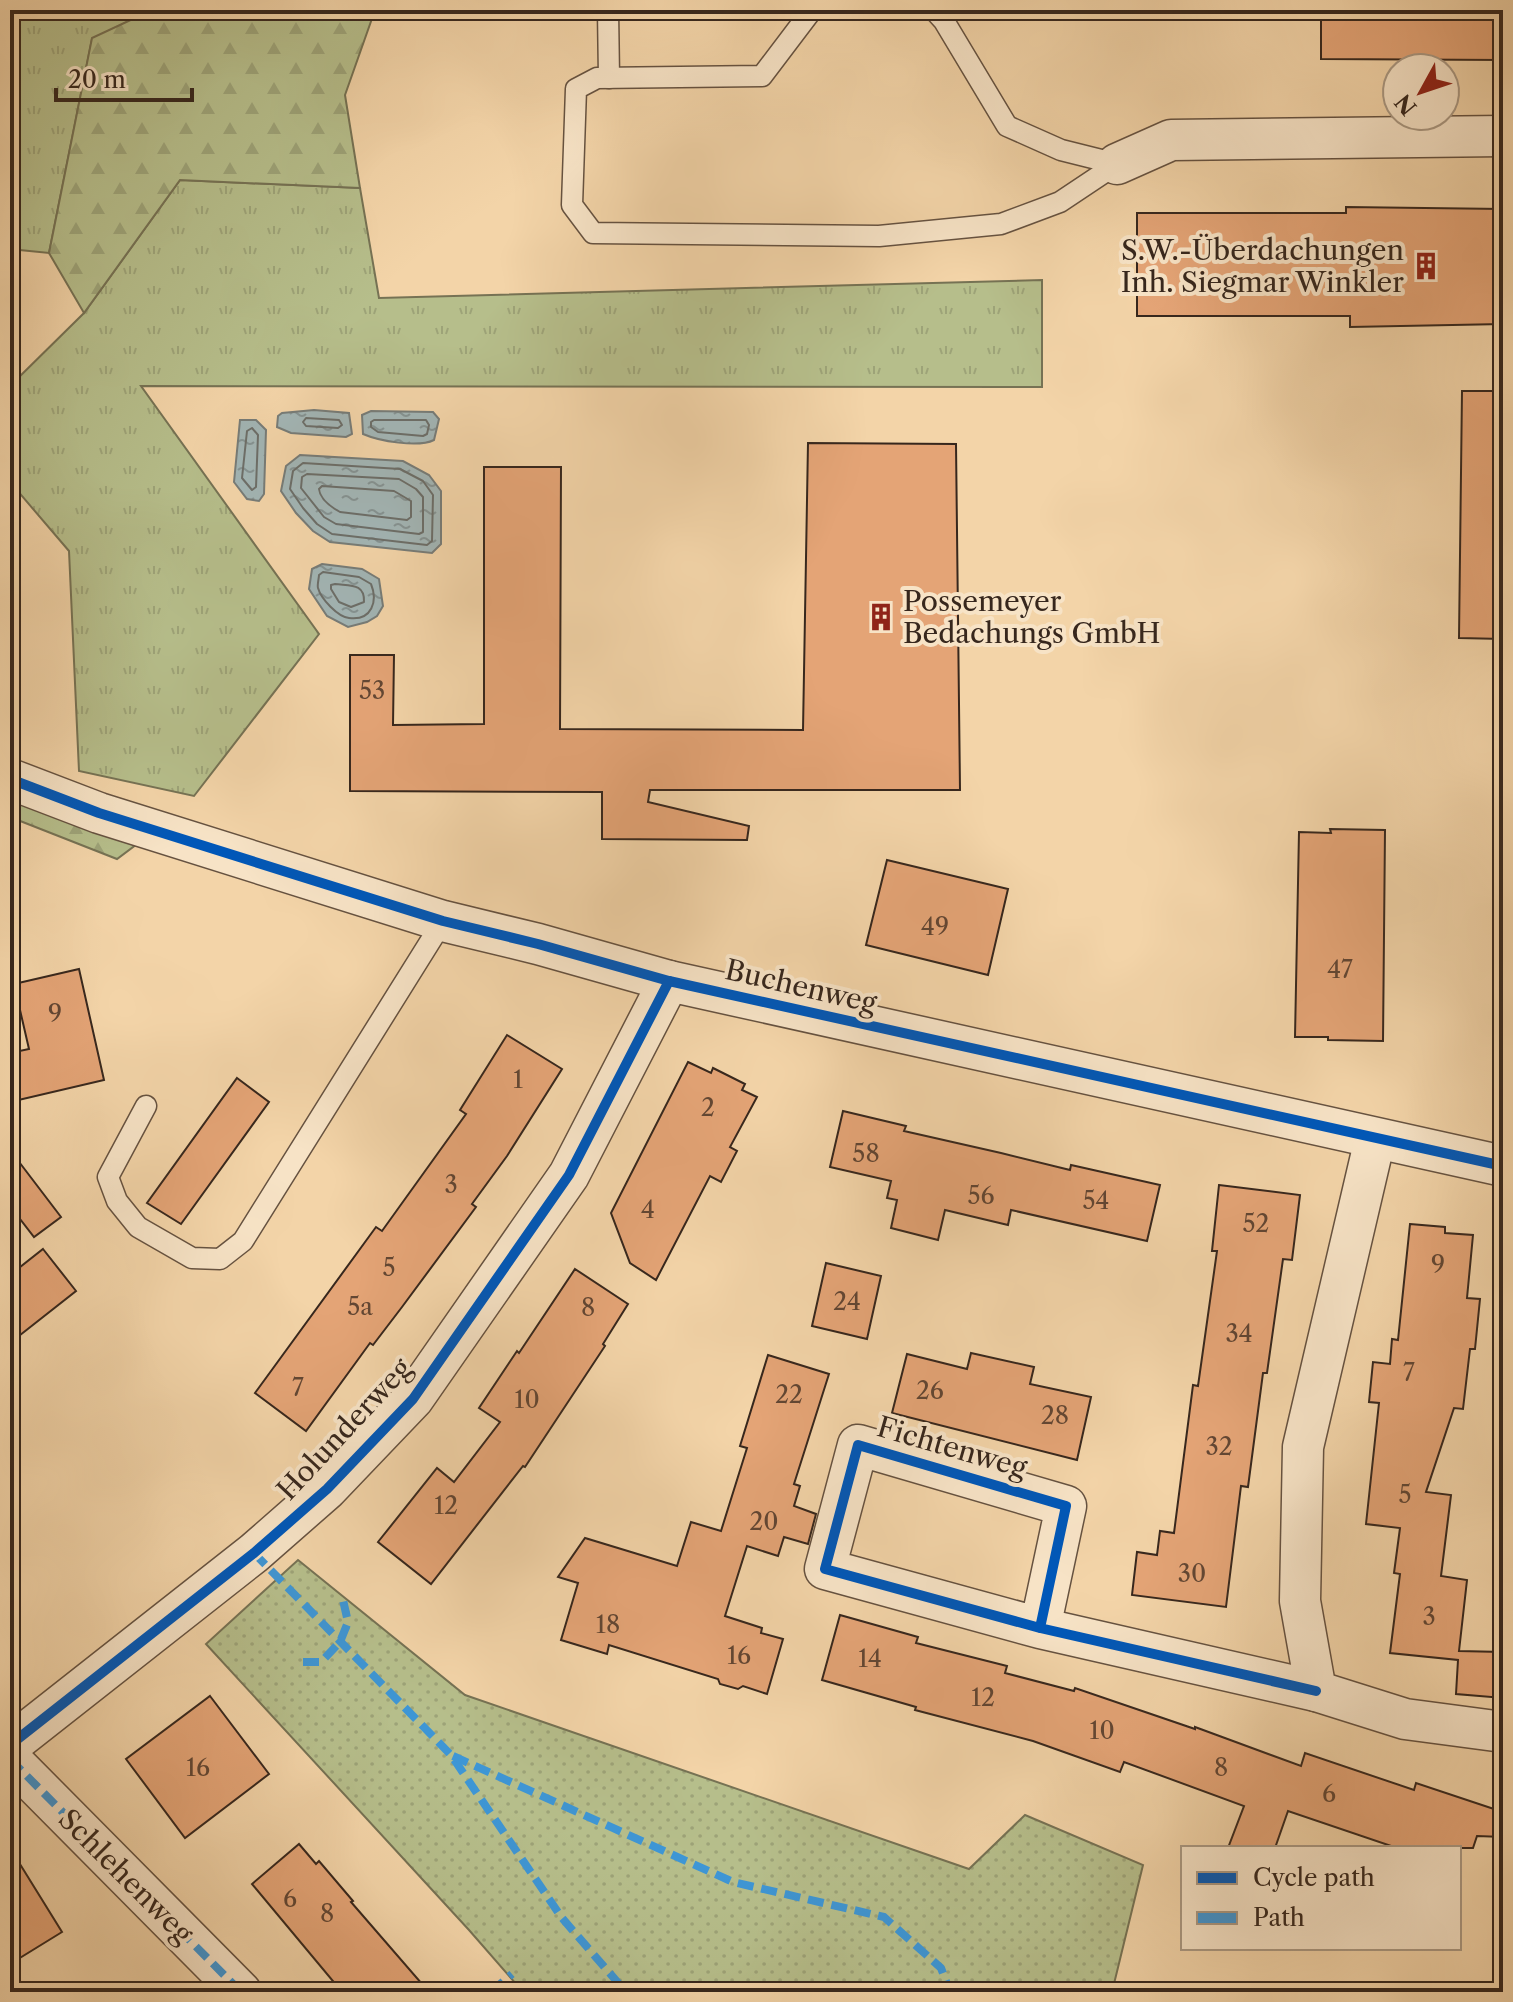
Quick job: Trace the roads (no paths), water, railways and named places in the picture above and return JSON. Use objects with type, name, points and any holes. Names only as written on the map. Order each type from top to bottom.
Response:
[{"type":"street","points":[[1117,164],[1171,140],[1503,136]]},
{"type":"street","name":"Buchenweg","points":[[10,779],[99,813],[443,921],[669,981],[1503,1166]]},
{"type":"street","name":"Holunderweg","points":[[10,1745],[254,1553],[327,1489],[413,1399],[569,1175],[669,981]]},
{"type":"street","points":[[1316,1691],[1300,1601],[1303,1447],[1375,1139]]},
{"type":"street","name":"Fichtenweg","points":[[1040,1628],[1066,1506],[858,1445],[825,1569],[1040,1628],[1316,1691],[1405,1719],[1503,1732]]},
{"type":"street","name":"Schlehenweg","points":[[10,1759],[241,1992]]},
{"type":"lane","points":[[608,10],[609,78]]},
{"type":"lane","points":[[812,10],[762,76],[597,78],[576,89],[572,205],[593,233],[879,236],[1001,224],[1060,202],[1117,164]]},
{"type":"lane","points":[[934,10],[944,21],[1007,126],[1061,150],[1117,164]]},
{"type":"lane","points":[[146,1106],[108,1177],[117,1201],[138,1227],[192,1258],[220,1259],[243,1241],[443,921]]},
{"type":"water","points":[[314,410],[349,413],[352,434],[346,437],[291,433],[277,427],[278,416],[282,413]]},
{"type":"water","points":[[371,411],[433,412],[439,419],[434,440],[398,443],[363,434],[362,415]]},
{"type":"water","points":[[240,420],[256,420],[266,430],[264,494],[259,501],[247,499],[234,482]]},
{"type":"water","points":[[300,455],[403,461],[429,475],[441,491],[441,544],[432,553],[330,542],[313,531],[281,491],[286,466]]},
{"type":"water","points":[[322,564],[362,569],[379,579],[383,606],[377,616],[348,627],[327,616],[309,589],[312,569]]},
{"type":"place","name":"S.W.-Überdachungen Inh. Siegmar Winkler","points":[[1426,266]]},
{"type":"place","name":"Possemeyer Bedachungs GmbH","points":[[881,617]]}]
